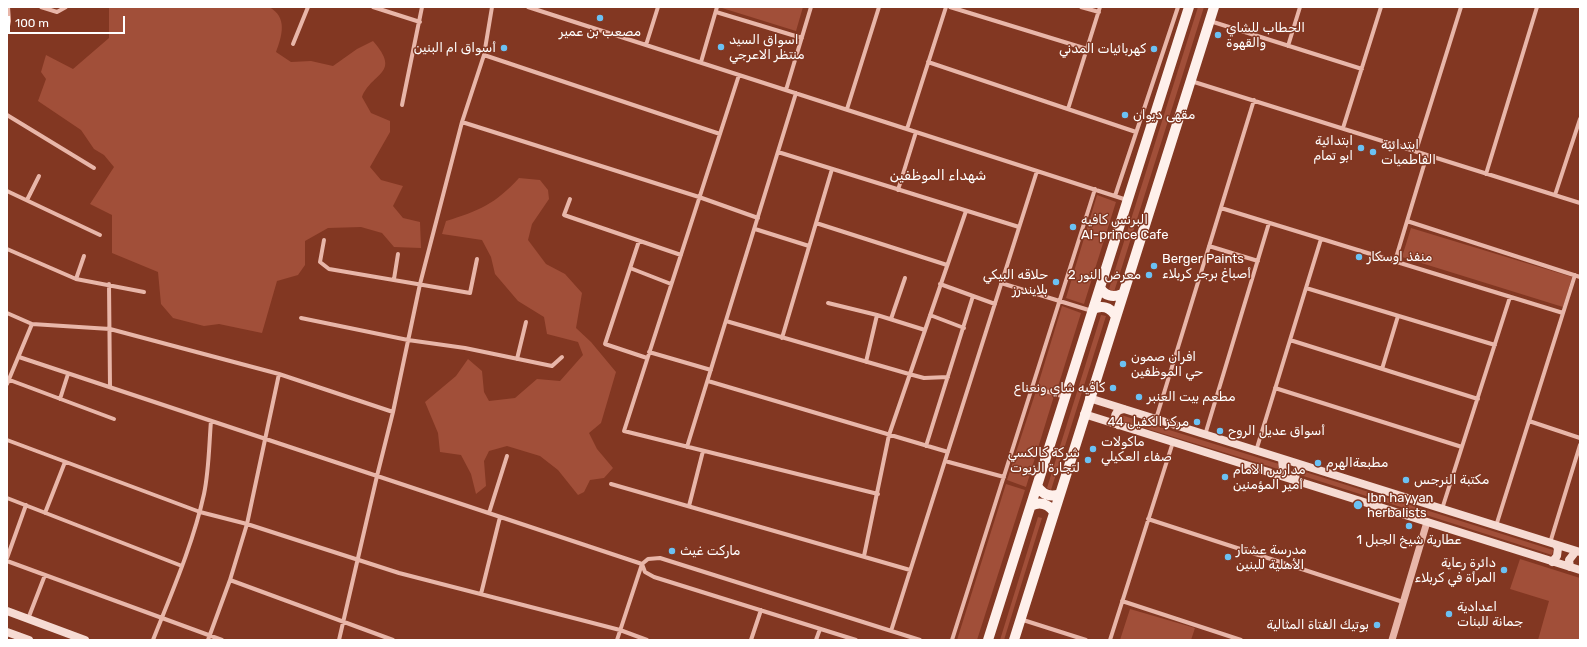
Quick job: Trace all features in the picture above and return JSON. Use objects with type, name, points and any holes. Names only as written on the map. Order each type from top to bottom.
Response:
[{"type":"main road","points":[[988,640],[1189,7]]},
{"type":"main road","points":[[1014,640],[1115,315],[1214,7]]},
{"type":"main road","points":[[1100,288],[1108,295],[1115,296],[1122,294]]},
{"type":"main road","points":[[1093,310],[1104,307],[1111,310],[1115,315]]},
{"type":"main road","points":[[1089,398],[1578,552]]},
{"type":"main road","points":[[1118,425],[1114,420],[1115,414],[1118,410],[1124,410]]},
{"type":"main road","points":[[1084,414],[1580,570]]},
{"type":"main road","points":[[1277,475],[1283,470],[1282,459]]},
{"type":"main road","points":[[1296,481],[1296,470],[1301,465]]},
{"type":"main road","points":[[1037,486],[1046,495],[1053,496],[1060,494]]},
{"type":"main road","points":[[1031,506],[1038,503],[1045,504],[1054,512]]},
{"type":"main road","points":[[1552,562],[1557,556],[1553,544]]},
{"type":"main road","points":[[1570,567],[1569,560],[1578,552]]},
{"type":"main road","points":[[7,611],[85,640]]},
{"type":"main road","points":[[7,633],[29,640]]},
{"type":"street","points":[[41,7],[57,12],[66,7]]},
{"type":"street","points":[[293,44],[308,7]]},
{"type":"street","points":[[373,7],[420,22]]},
{"type":"street","points":[[402,105],[422,7]]},
{"type":"street","points":[[340,640],[393,412],[420,284],[462,122],[484,55],[492,7]]},
{"type":"street","points":[[528,7],[1128,200]]},
{"type":"street","points":[[646,45],[658,7]]},
{"type":"street","points":[[701,62],[717,7]]},
{"type":"street","points":[[786,90],[811,7]]},
{"type":"street","points":[[847,109],[878,7]]},
{"type":"street","points":[[907,129],[946,7]]},
{"type":"street","points":[[950,7],[1087,49]]},
{"type":"street","points":[[1081,7],[1098,12]]},
{"type":"street","points":[[1068,109],[1100,7]]},
{"type":"street","points":[[1115,196],[1178,7]]},
{"type":"street","points":[[1288,46],[1300,7]]},
{"type":"street","points":[[1343,128],[1381,7]]},
{"type":"street","points":[[1416,151],[1461,7]]},
{"type":"street","points":[[1486,174],[1537,7]]},
{"type":"street","points":[[7,31],[9,21],[8,8]]},
{"type":"street","points":[[716,12],[802,38]]},
{"type":"street","points":[[1209,21],[1362,69]]},
{"type":"street","points":[[484,55],[720,134]]},
{"type":"street","points":[[928,62],[1136,132]]},
{"type":"street","points":[[739,75],[624,432],[878,494]]},
{"type":"street","points":[[1191,80],[1580,203]]},
{"type":"street","points":[[687,447],[796,93]]},
{"type":"street","points":[[1156,420],[1254,100]]},
{"type":"street","points":[[7,115],[94,168]]},
{"type":"street","points":[[1555,195],[1580,120]]},
{"type":"street","points":[[462,122],[699,197],[758,218]]},
{"type":"street","points":[[898,190],[916,132]]},
{"type":"street","points":[[778,152],[1019,227]]},
{"type":"street","points":[[1395,262],[1426,155]]},
{"type":"street","points":[[782,338],[832,169]]},
{"type":"street","points":[[891,631],[1037,171]]},
{"type":"street","points":[[27,200],[39,176]]},
{"type":"street","points":[[952,640],[1095,189]]},
{"type":"street","points":[[7,191],[100,234]]},
{"type":"street","points":[[570,199],[564,216],[681,255]]},
{"type":"street","points":[[1220,208],[1563,313]]},
{"type":"street","points":[[864,556],[889,435],[966,210]]},
{"type":"street","points":[[1407,221],[1578,276],[1563,313],[1496,526]]},
{"type":"street","points":[[816,223],[947,265]]},
{"type":"street","points":[[1205,435],[1270,223]]},
{"type":"street","points":[[754,229],[809,246]]},
{"type":"street","points":[[1256,451],[1321,239]]},
{"type":"street","points":[[324,240],[320,262],[329,269],[470,293],[477,259]]},
{"type":"street","points":[[639,241],[605,344],[647,358]]},
{"type":"street","points":[[1209,246],[1258,261]]},
{"type":"street","points":[[7,249],[76,279],[109,284],[144,292]]},
{"type":"street","points":[[394,279],[398,254]]},
{"type":"street","points":[[76,279],[84,256]]},
{"type":"street","points":[[630,268],[671,284]]},
{"type":"street","points":[[891,319],[905,278]]},
{"type":"street","points":[[1001,283],[1093,310]]},
{"type":"street","points":[[109,284],[110,387]]},
{"type":"street","points":[[940,284],[995,304]]},
{"type":"street","points":[[1306,288],[1495,345]]},
{"type":"street","points":[[926,446],[973,296]]},
{"type":"street","points":[[1442,509],[1510,297]]},
{"type":"street","points":[[828,303],[877,315],[925,330]]},
{"type":"street","points":[[7,313],[32,324],[110,329],[279,374],[393,412]]},
{"type":"street","points":[[866,362],[877,315]]},
{"type":"street","points":[[930,315],[964,328]]},
{"type":"street","points":[[1382,369],[1398,316]]},
{"type":"street","points":[[301,318],[408,340],[465,348],[552,366],[562,357]]},
{"type":"street","points":[[517,359],[526,322]]},
{"type":"street","points":[[726,322],[924,378],[948,377]]},
{"type":"street","points":[[32,324],[8,381],[114,419]]},
{"type":"street","points":[[1290,340],[1478,399]]},
{"type":"street","points":[[649,352],[711,370]]},
{"type":"street","points":[[19,357],[642,564]]},
{"type":"street","points":[[60,399],[68,374]]},
{"type":"street","points":[[209,638],[230,580],[247,524],[279,374]]},
{"type":"street","points":[[708,381],[948,452]]},
{"type":"street","points":[[1032,387],[1065,397]]},
{"type":"street","points":[[1275,388],[1462,447]]},
{"type":"street","points":[[153,640],[182,566],[200,512],[208,462],[211,421]]},
{"type":"street","points":[[1529,421],[1580,438]]},
{"type":"street","points":[[7,440],[200,512],[247,524],[399,573],[620,630],[647,640]]},
{"type":"street","points":[[1110,640],[1173,442]]},
{"type":"street","points":[[1553,544],[1580,445]]},
{"type":"street","points":[[688,506],[703,451]]},
{"type":"street","points":[[489,513],[506,456]]},
{"type":"street","points":[[945,460],[1004,477]]},
{"type":"street","points":[[45,513],[65,462]]},
{"type":"street","points":[[611,484],[910,570]]},
{"type":"street","points":[[7,498],[182,566]]},
{"type":"street","points":[[7,558],[26,505]]},
{"type":"street","points":[[481,594],[500,517]]},
{"type":"street","points":[[1148,519],[1403,602]]},
{"type":"street","points":[[1392,640],[1427,522]]},
{"type":"street","points":[[617,640],[642,564],[648,559],[660,558],[920,640]]},
{"type":"street","points":[[7,562],[162,618],[209,638],[222,640]]},
{"type":"street","points":[[642,564],[645,572],[654,577],[856,640]]},
{"type":"street","points":[[28,619],[45,575]]},
{"type":"street","points":[[230,580],[343,623],[393,640]]},
{"type":"street","points":[[1122,602],[1241,640]]},
{"type":"street","points":[[751,640],[761,610]]},
{"type":"street","points":[[1020,619],[1086,640]]},
{"type":"street","points":[[816,640],[820,629]]},
{"type":"shaded area","points":[[109,7],[269,7],[279,16],[282,27],[276,52],[291,62],[311,61],[333,66],[357,49],[373,41],[385,60],[385,67],[362,97],[371,113],[390,121],[390,132],[370,167],[381,180],[403,186],[393,206],[403,218],[420,222],[421,248],[394,247],[382,233],[361,227],[328,228],[305,241],[305,265],[298,275],[277,281],[262,333],[219,324],[204,326],[173,318],[161,304],[158,272],[112,253],[112,215],[90,204],[114,167],[104,155],[94,149],[81,130],[38,101],[46,79],[41,72],[46,55],[73,69],[109,38]]},
{"type":"shaded area","points":[[803,7],[796,31],[722,8]]},
{"type":"shaded area","points":[[1198,7],[1204,7],[1114,292],[1109,289]]},
{"type":"shaded area","points":[[519,178],[540,180],[548,190],[549,199],[532,224],[528,240],[546,264],[565,274],[582,293],[576,328],[591,342],[616,372],[601,423],[589,433],[597,449],[613,468],[604,478],[590,480],[584,492],[578,495],[558,470],[540,456],[507,446],[489,451],[484,461],[486,486],[476,494],[471,474],[461,455],[440,452],[438,433],[425,402],[456,376],[468,359],[482,371],[484,392],[489,401],[515,398],[537,379],[560,381],[583,355],[578,342],[547,334],[544,317],[518,301],[495,274],[491,257],[482,240],[442,234],[446,221],[486,206],[502,194]]},
{"type":"shaded area","points":[[1097,195],[1116,202],[1084,304],[1066,298]]},
{"type":"shaded area","points":[[1411,228],[1572,277],[1563,307],[1402,257]]},
{"type":"shaded area","points":[[1062,306],[1081,313],[1056,393],[1037,388]]},
{"type":"shaded area","points":[[1101,315],[1106,316],[1051,490],[1047,488]]},
{"type":"shaded area","points":[[1036,391],[1054,396],[1026,487],[1007,480]]},
{"type":"shaded area","points":[[1121,415],[1279,464],[1278,469],[1119,420]]},
{"type":"shaded area","points":[[1302,471],[1553,550],[1552,555],[1300,475]]},
{"type":"shaded area","points":[[1006,484],[1025,490],[977,640],[957,640]]},
{"type":"shaded area","points":[[1038,517],[1042,518],[1004,640],[1000,640]]},
{"type":"shaded area","points":[[1520,559],[1580,578],[1580,640],[1538,640],[1549,601],[1510,589]]},
{"type":"shaded area","points":[[1130,609],[1195,628],[1191,640],[1120,640]]},
{"type":"place","name":"مصعب بن عمير","points":[[600,18]]},
{"type":"place","name":"الحطاب للشاي والقهوة","points":[[1218,35]]},
{"type":"place","name":"اسواق السيد منتظر الاعرجي","points":[[721,47]]},
{"type":"place","name":"أسواق ام البنين","points":[[504,48]]},
{"type":"place","name":"كهربائيات المدني","points":[[1154,49]]},
{"type":"place","name":"مقهى ديوان","points":[[1125,115]]},
{"type":"place","name":"ابتدائية ابو تمام","points":[[1361,148]]},
{"type":"place","name":"ابتدائية الفاطميات","points":[[1373,152]]},
{"type":"place","name":"البرنس كافيه Al-prince Cafe","points":[[1073,227]]},
{"type":"place","name":"منفذ اوسكار","points":[[1359,257]]},
{"type":"place","name":"Berger Paints أصباغ برجر كربلاء","points":[[1154,266]]},
{"type":"place","name":"معرض النور 2","points":[[1149,275]]},
{"type":"place","name":"حلاقه البيكي بلايندرز","points":[[1056,282]]},
{"type":"place","name":"افران صمون حي الموظفين","points":[[1123,364]]},
{"type":"place","name":"كافيه شاي ونعناع","points":[[1113,388]]},
{"type":"place","name":"مطعم بيت العنبر","points":[[1139,397]]},
{"type":"place","name":"مركز الكفيل 44","points":[[1197,422]]},
{"type":"place","name":"أسواق عديل الروح","points":[[1220,431]]},
{"type":"place","name":"ماكولات صفاء العكيلي","points":[[1093,449]]},
{"type":"place","name":"شركة كالكسي لتجارة الزيوت","points":[[1088,460]]},
{"type":"place","name":"مطبعةالهرم","points":[[1318,463]]},
{"type":"place","name":"مدارس الامام أمير المؤمنين","points":[[1225,477]]},
{"type":"place","name":"مكتبة النرجس","points":[[1406,480]]},
{"type":"place","name":"Ibn hayyan herbalists","points":[[1358,505]]},
{"type":"place","name":"عطارية شيخ الجبل 1","points":[[1409,526]]},
{"type":"place","name":"ماركت غيث","points":[[672,551]]},
{"type":"place","name":"مدرسة عشتار الأهلية للبنين","points":[[1228,557]]},
{"type":"place","name":"دائرة رعاية المرأة في كربلاء","points":[[1504,570]]},
{"type":"place","name":"اعدادية جمانة للبنات","points":[[1449,614]]},
{"type":"place","name":"بوتيك الفتاة المثالية","points":[[1377,625]]},
{"type":"district","name":"شهداء الموظفين","points":[[938,176]]}]
